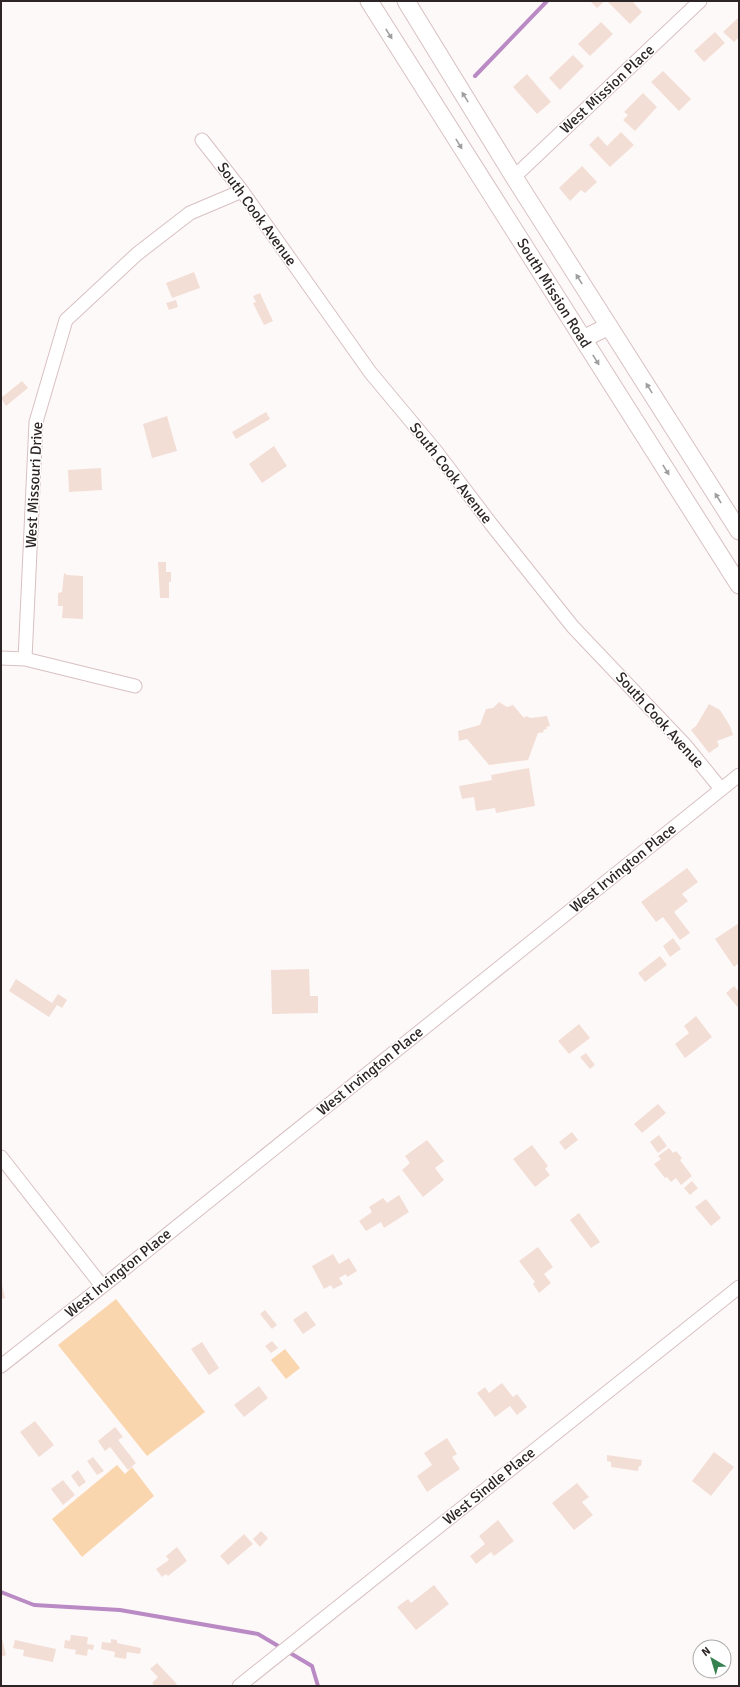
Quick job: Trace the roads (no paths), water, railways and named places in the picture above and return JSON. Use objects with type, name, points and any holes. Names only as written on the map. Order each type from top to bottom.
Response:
[{"type":"main road","name":"South Mission Road","points":[[369,1],[739,585]]},
{"type":"main road","name":"South Mission Road","points":[[406,1],[514,177],[739,531]]},
{"type":"main road","points":[[583,339],[609,326]]},
{"type":"street","name":"West Mission Place","points":[[514,177],[700,1]]},
{"type":"street","name":"South Cook Avenue","points":[[202,140],[242,191],[371,373],[435,450],[548,596],[573,627],[686,746],[721,789]]},
{"type":"street","name":"West Missouri Drive","points":[[26,659],[36,422],[66,320],[137,254],[190,213],[242,191]]},
{"type":"street","points":[[1,658],[26,659],[135,686]]},
{"type":"street","name":"West Irvington Place","points":[[1,1366],[739,775]]},
{"type":"street","points":[[1,1157],[102,1286]]},
{"type":"street","name":"West Sindle Place","points":[[239,1686],[739,1287]]},
{"type":"waterway","points":[[475,76],[547,1]]},
{"type":"waterway","points":[[1,1592],[34,1605],[120,1610],[258,1634],[312,1666],[318,1686]]}]
